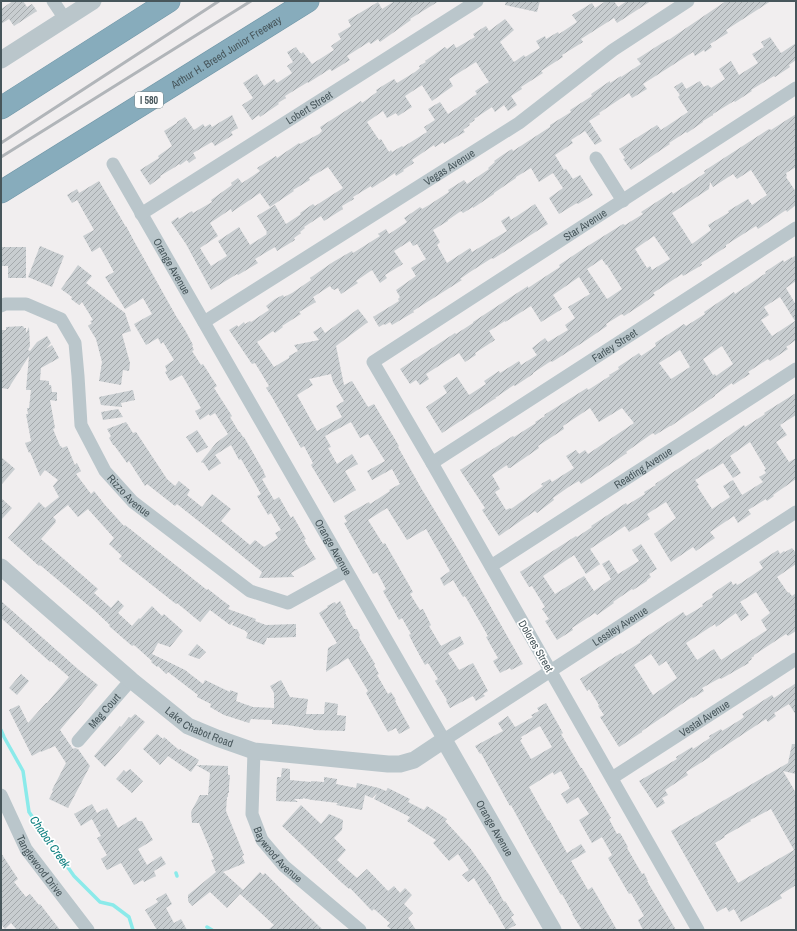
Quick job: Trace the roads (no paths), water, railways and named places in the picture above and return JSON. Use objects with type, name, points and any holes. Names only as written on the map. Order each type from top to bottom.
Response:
[{"type":"highway","points":[[1,108],[169,1]]},
{"type":"highway","name":"Arthur H. Breed Junior Freeway","points":[[1,192],[303,4],[324,1]]},
{"type":"street","points":[[53,1],[65,19]]},
{"type":"street","points":[[1,60],[93,1]]},
{"type":"street","name":"Lobert Street","points":[[141,214],[477,1]]},
{"type":"street","name":"Vegas Avenue","points":[[204,322],[519,123],[613,50],[688,1]]},
{"type":"street","name":"Star Avenue","points":[[373,362],[796,88]]},
{"type":"street","points":[[596,158],[623,200]]},
{"type":"street","name":"Orange Avenue","points":[[113,164],[554,930]]},
{"type":"street","name":"Farley Street","points":[[432,463],[796,228]]},
{"type":"street","name":"Rizzo Avenue","points":[[1,306],[5,304],[26,304],[61,319],[75,343],[81,426],[105,470],[133,502],[250,591],[288,603],[346,571]]},
{"type":"street","name":"Dolores Street","points":[[373,362],[698,930]]},
{"type":"street","name":"Reading Avenue","points":[[491,566],[796,369]]},
{"type":"street","name":"Lessley Avenue","points":[[444,740],[796,512]]},
{"type":"street","name":"Lake Chabot Road","points":[[1,567],[131,680],[188,726],[217,738],[254,750],[388,764],[400,764],[414,760],[444,740]]},
{"type":"street","name":"Vestal Avenue","points":[[612,778],[796,659]]},
{"type":"street","name":"Meg Court","points":[[78,741],[131,680]]},
{"type":"street","name":"Baywood Avenue","points":[[254,750],[252,814],[262,840],[284,866],[360,930]]},
{"type":"street","name":"Tanglewood Drive","points":[[1,795],[26,849],[88,930]]},
{"type":"waterway","name":"Chabot Creek","points":[[1,730],[23,771],[29,812],[74,876],[100,902],[113,905],[129,917],[133,930]]},
{"type":"waterway","points":[[207,927],[212,930]]},
{"type":"railway","points":[[1,143],[219,1]]},
{"type":"railway","points":[[1,157],[251,1]]}]
